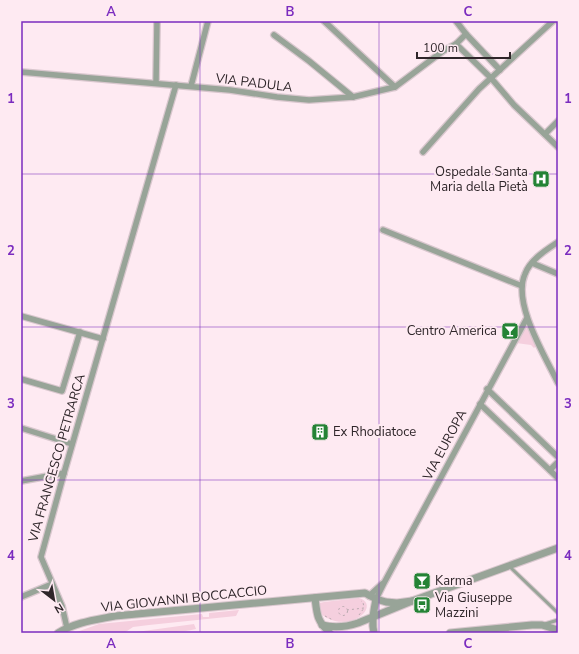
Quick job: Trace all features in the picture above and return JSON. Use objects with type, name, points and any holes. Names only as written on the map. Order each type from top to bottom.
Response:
[{"type":"street","points":[[156,83],[157,21]]},
{"type":"street","points":[[191,86],[208,21]]},
{"type":"street","points":[[324,21],[395,87]]},
{"type":"street","points":[[456,21],[466,34],[500,70]]},
{"type":"street","points":[[423,152],[479,89],[553,21]]},
{"type":"street","name":"VIA PADULA","points":[[21,72],[176,84],[309,100],[352,98],[395,87],[456,44],[466,34]]},
{"type":"street","points":[[274,35],[309,61],[352,98]]},
{"type":"street","points":[[456,44],[491,78],[514,105],[558,146]]},
{"type":"street","name":"VIA FRANCESCO PETRARCA","points":[[67,628],[62,606],[41,557],[72,444],[176,84]]},
{"type":"street","points":[[545,134],[558,121]]},
{"type":"street","points":[[383,230],[522,286]]},
{"type":"street","points":[[558,242],[535,259],[525,274],[522,286],[522,296],[527,318],[558,383]]},
{"type":"street","points":[[532,263],[558,274]]},
{"type":"street","points":[[21,316],[103,338]]},
{"type":"street","name":"VIA EUROPA","points":[[376,599],[527,318]]},
{"type":"street","name":"VIA FRANCESCO PETRARCA","points":[[21,379],[62,391],[80,332]]},
{"type":"street","points":[[488,389],[558,458]]},
{"type":"street","points":[[480,404],[558,478]]},
{"type":"street","points":[[21,428],[72,444]]},
{"type":"street","points":[[550,470],[558,462]]},
{"type":"street","points":[[21,481],[64,473]]},
{"type":"street","points":[[322,625],[337,627],[349,626],[412,601],[558,548]]},
{"type":"street","name":"VIA EUROPA","points":[[369,596],[384,583]]},
{"type":"street","points":[[21,597],[52,584]]},
{"type":"street","name":"VIA GIOVANNI BOCCACCIO","points":[[58,633],[86,621],[115,616],[365,594],[369,596]]},
{"type":"street","points":[[369,596],[376,599],[397,603],[412,601]]},
{"type":"street","points":[[315,598],[316,614],[322,625],[330,633]]},
{"type":"street","points":[[374,633],[372,626],[376,599]]},
{"type":"street","points":[[450,633],[532,624],[542,625],[558,630]]},
{"type":"lane","points":[[509,566],[558,613]]},
{"type":"lane","points":[[542,625],[558,620]]},
{"type":"path","points":[[358,616],[364,608],[363,602],[360,600]]},
{"type":"path","points":[[342,601],[342,607],[338,610],[339,614],[344,616],[347,613]]},
{"type":"path","points":[[342,607],[347,610],[364,608]]},
{"type":"path","points":[[347,610],[348,620]]},
{"type":"path","points":[[322,612],[325,616],[334,620]]},
{"type":"shaded area","points":[[525,325],[528,325],[537,345],[534,348],[531,345],[516,343]]},
{"type":"shaded area","points":[[359,598],[365,601],[367,606],[365,611],[361,616],[347,622],[327,618],[320,610],[320,603]]},
{"type":"shaded area","points":[[239,610],[236,616],[133,627],[124,633],[74,633],[99,624],[202,614],[203,617],[209,617],[209,613]]},
{"type":"shaded area","points":[[194,624],[196,629],[188,631],[129,633]]},
{"type":"place","name":"Ospedale Santa Maria della Pietà","points":[[541,179]]},
{"type":"place","name":"Centro America","points":[[510,331]]},
{"type":"place","name":"Ex Rhodiatoce","points":[[320,432]]},
{"type":"place","name":"Karma","points":[[422,581]]},
{"type":"place","name":"Via Giuseppe Mazzini","points":[[422,605]]}]
